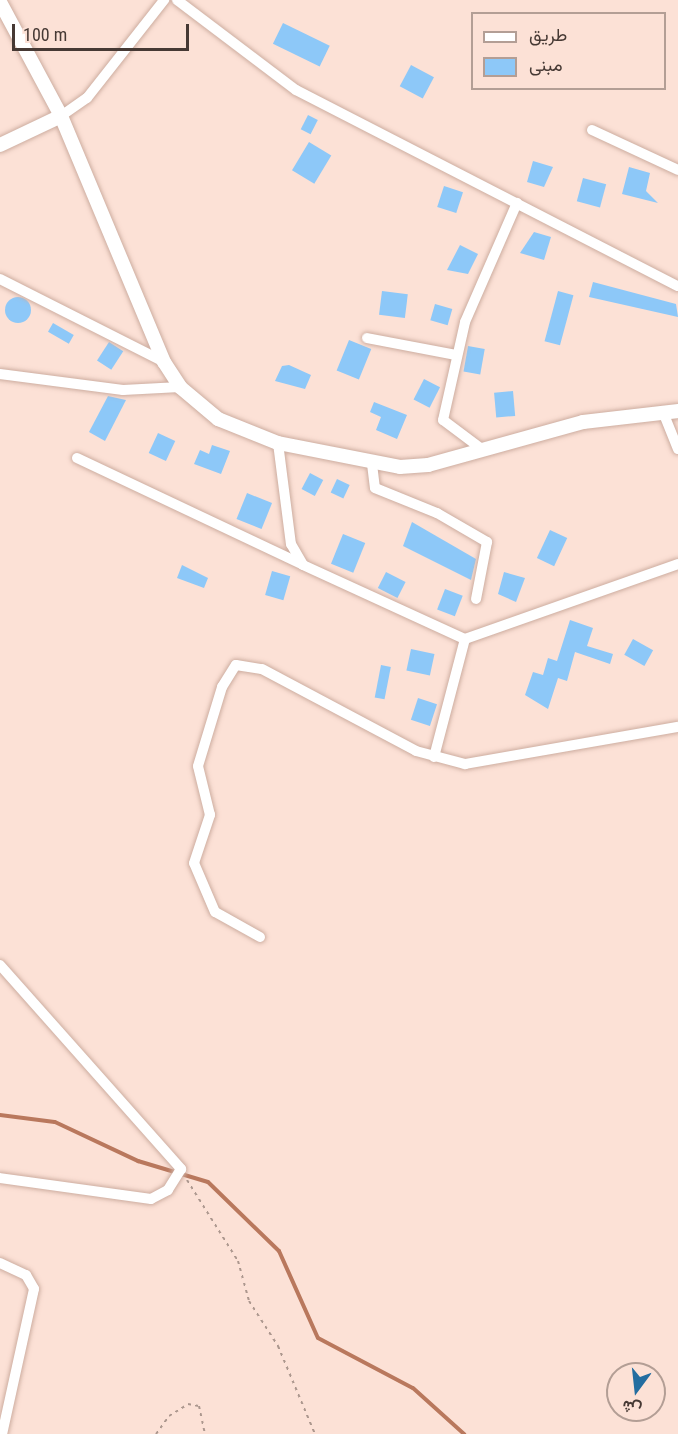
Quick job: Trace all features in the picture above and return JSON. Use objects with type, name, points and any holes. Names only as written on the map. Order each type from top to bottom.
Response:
[{"type":"street","points":[[0,145],[62,116],[87,98],[164,0]]},
{"type":"street","points":[[177,0],[296,90],[678,286]]},
{"type":"street","points":[[0,2],[62,116],[164,362],[180,387],[218,418],[278,443],[372,464],[414,467],[583,422],[678,411]]},
{"type":"street","points":[[592,130],[678,170]]},
{"type":"street","points":[[483,450],[444,423],[456,355],[469,309],[517,203]]},
{"type":"street","points":[[0,279],[164,362]]},
{"type":"street","points":[[367,338],[456,355]]},
{"type":"street","points":[[0,374],[123,390],[180,387]]},
{"type":"street","points":[[663,412],[678,449]]},
{"type":"street","points":[[278,443],[291,544],[303,565]]},
{"type":"street","points":[[78,459],[465,639],[678,564]]},
{"type":"street","points":[[372,464],[375,488],[437,513],[487,542],[476,598]]},
{"type":"street","points":[[434,757],[465,639]]},
{"type":"street","points":[[260,937],[215,912],[194,863],[210,815],[198,766],[231,669],[254,666],[338,713],[434,757],[486,763],[678,727]]},
{"type":"street","points":[[0,965],[181,1169],[168,1190],[151,1199],[0,1178]]},
{"type":"street","points":[[0,1263],[26,1275],[34,1289],[2,1434]]},
{"type":"path","points":[[181,1169],[238,1262],[249,1301],[278,1346],[315,1434]]},
{"type":"path","points":[[156,1434],[169,1416],[188,1404],[199,1406],[204,1434]]},
{"type":"building","points":[[283,23],[330,46],[320,66],[273,44]]},
{"type":"building","points":[[411,65],[434,77],[423,98],[400,86]]},
{"type":"building","points":[[308,115],[318,120],[311,134],[301,129]]},
{"type":"building","points":[[309,142],[331,155],[314,184],[292,170]]},
{"type":"building","points":[[533,161],[553,167],[544,187],[527,182]]},
{"type":"building","points":[[629,167],[650,173],[646,191],[658,203],[622,194]]},
{"type":"building","points":[[583,178],[606,184],[600,207],[577,201]]},
{"type":"building","points":[[444,186],[463,192],[456,213],[437,207]]},
{"type":"building","points":[[534,232],[551,237],[544,260],[520,253]]},
{"type":"building","points":[[460,245],[478,254],[468,274],[447,270]]},
{"type":"building","points":[[593,282],[676,304],[678,317],[589,297]]},
{"type":"building","points":[[382,291],[408,294],[405,318],[379,315]]},
{"type":"building","points":[[558,291],[573,295],[560,345],[545,341]]},
{"type":"building","points":[[18,297],[27,301],[31,310],[27,319],[18,323],[9,319],[5,310],[9,301]]},
{"type":"building","points":[[435,304],[452,309],[448,325],[430,320]]},
{"type":"building","points":[[53,323],[74,335],[69,344],[48,332]]},
{"type":"building","points":[[349,340],[371,349],[359,380],[337,371]]},
{"type":"building","points":[[109,342],[123,351],[111,370],[97,360]]},
{"type":"building","points":[[468,346],[485,349],[480,375],[463,372]]},
{"type":"building","points":[[289,365],[311,375],[305,389],[275,381],[282,366]]},
{"type":"building","points":[[424,379],[440,387],[430,408],[414,399]]},
{"type":"building","points":[[513,391],[515,416],[496,418],[494,393]]},
{"type":"building","points":[[108,396],[126,400],[105,441],[89,432]]},
{"type":"building","points":[[374,402],[407,415],[397,439],[376,430],[381,417],[370,412]]},
{"type":"building","points":[[158,433],[175,441],[166,461],[149,453]]},
{"type":"building","points":[[212,445],[230,451],[221,474],[194,464],[200,450],[209,454]]},
{"type":"building","points":[[310,473],[323,480],[315,496],[302,489]]},
{"type":"building","points":[[337,479],[350,485],[343,499],[331,493]]},
{"type":"building","points":[[247,493],[272,503],[262,529],[237,519]]},
{"type":"building","points":[[412,522],[476,559],[471,580],[403,546]]},
{"type":"building","points":[[550,530],[567,538],[554,566],[537,558]]},
{"type":"building","points":[[343,534],[365,543],[353,573],[331,564]]},
{"type":"building","points":[[182,565],[208,578],[204,588],[177,578]]},
{"type":"building","points":[[272,571],[290,576],[283,600],[265,595]]},
{"type":"building","points":[[386,572],[406,582],[397,598],[378,588]]},
{"type":"building","points":[[504,572],[525,578],[516,602],[498,594]]},
{"type":"building","points":[[445,589],[463,596],[455,616],[437,610]]},
{"type":"building","points":[[570,620],[593,628],[587,646],[613,654],[610,664],[575,652],[567,681],[558,678],[548,709],[525,695],[533,672],[543,675],[548,658],[557,661]]},
{"type":"building","points":[[633,639],[653,650],[644,666],[624,655]]},
{"type":"building","points":[[411,649],[434,654],[430,676],[406,671]]},
{"type":"building","points":[[381,665],[391,667],[385,699],[375,697]]},
{"type":"building","points":[[418,698],[437,704],[430,726],[411,720]]},
{"type":"waterway","points":[[0,1115],[55,1122],[138,1161],[208,1182],[279,1251],[318,1338],[413,1388],[464,1434]]}]
